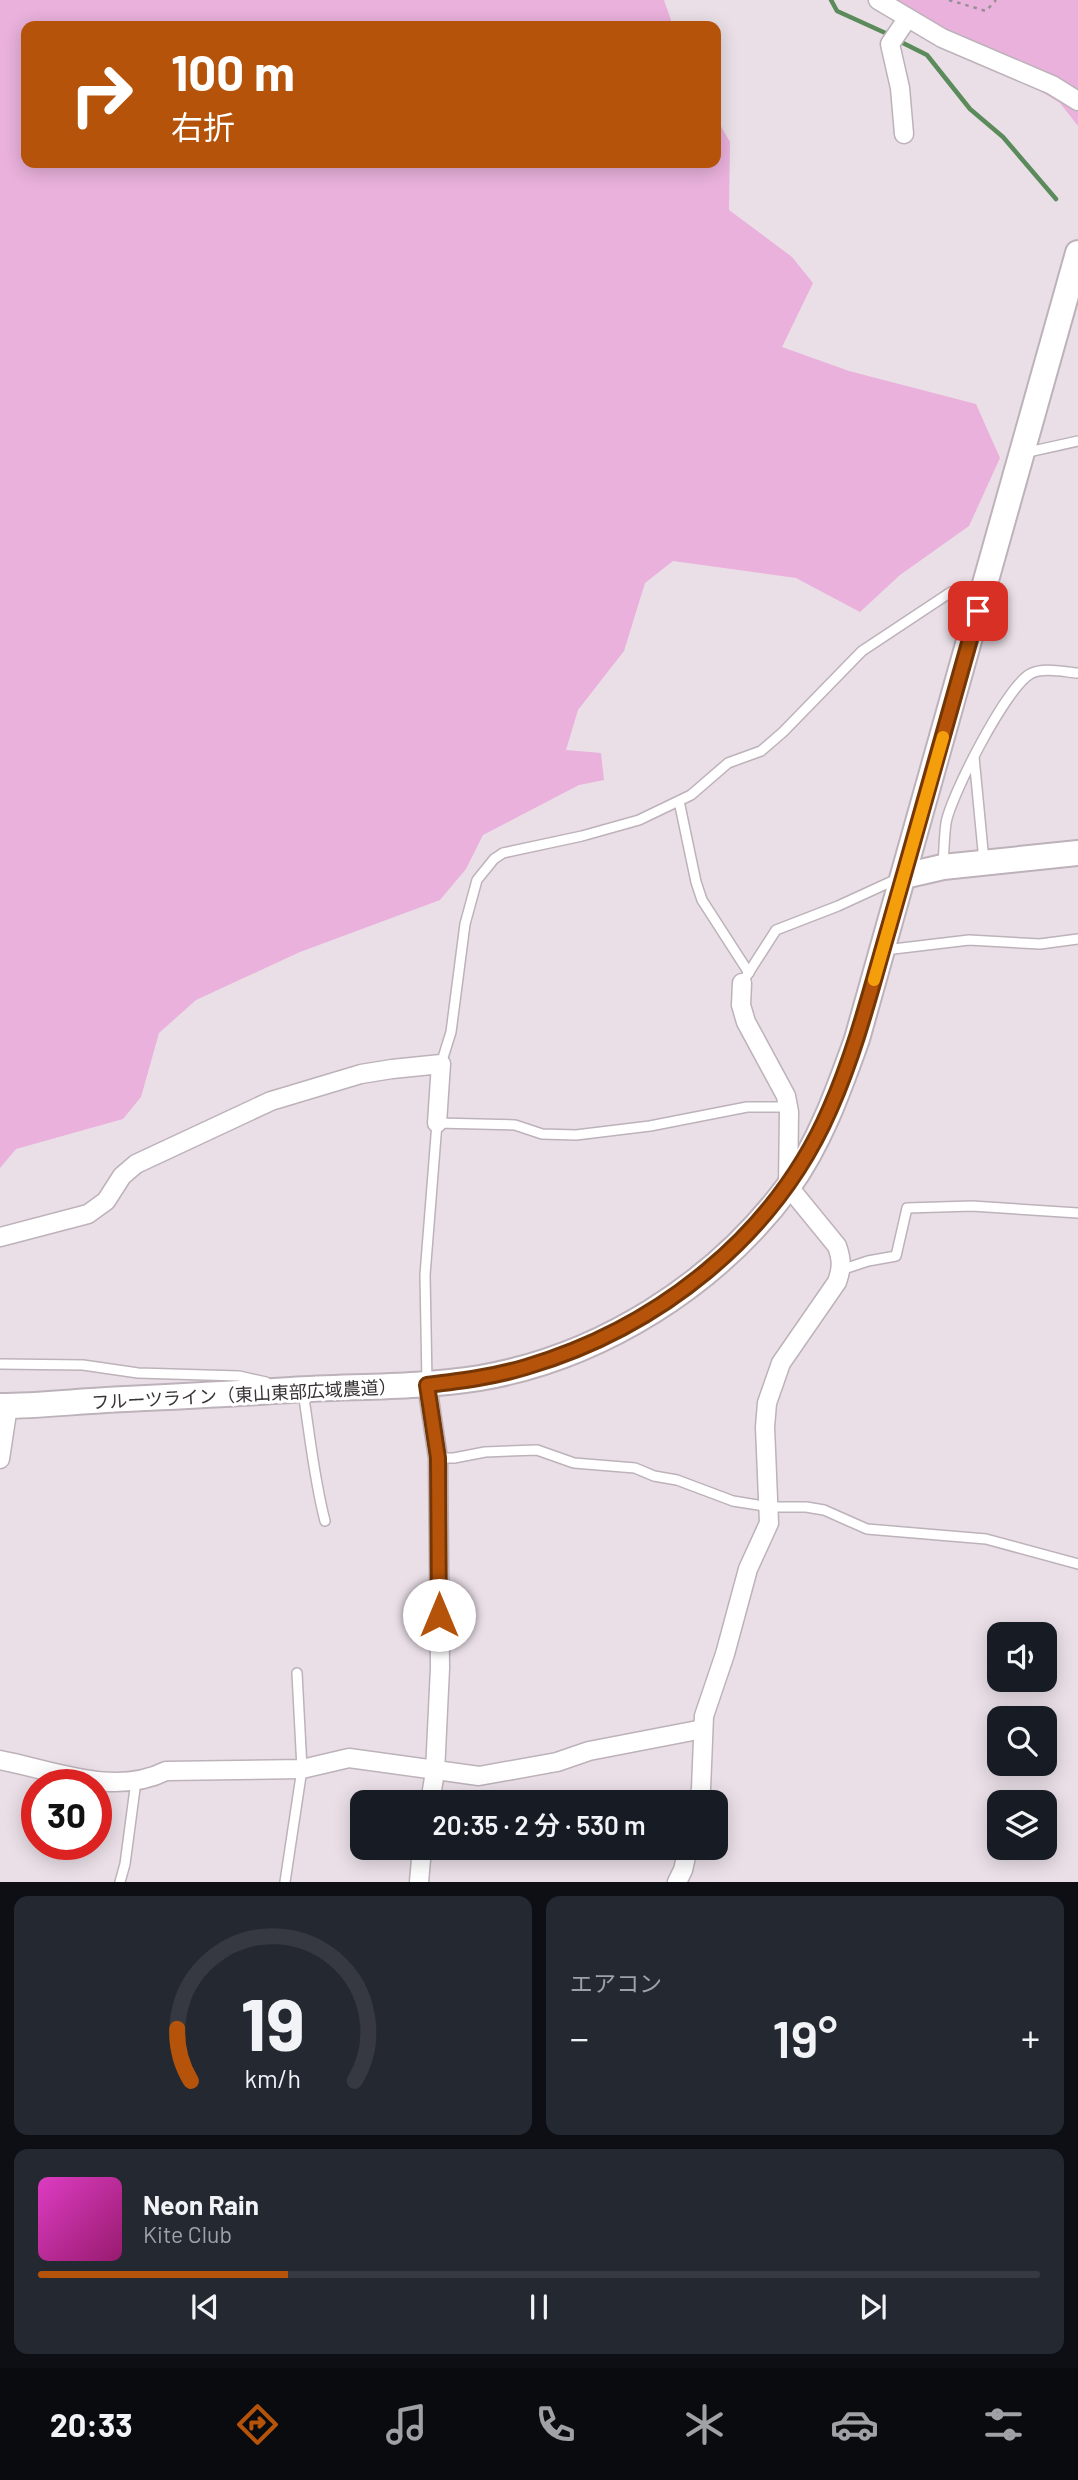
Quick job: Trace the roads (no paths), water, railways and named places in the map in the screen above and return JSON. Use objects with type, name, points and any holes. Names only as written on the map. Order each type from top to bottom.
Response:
[{"type":"street","points":[[878,0],[904,22],[1052,85],[1078,101]]},
{"type":"street","points":[[904,22],[890,44],[900,88],[904,134]]},
{"type":"street","name":"フルーツライン（東山東部広域農道）","points":[[4,1406],[302,1389],[427,1385],[482,1378],[569,1353],[625,1327],[659,1307],[722,1259],[788,1186],[818,1135],[858,1039],[1078,253]]},
{"type":"street","points":[[904,876],[943,867],[1078,853]]},
{"type":"street","points":[[702,1790],[704,1716],[725,1654],[748,1569],[769,1523],[765,1465],[767,1403],[781,1363],[836,1282],[841,1270],[841,1258],[836,1246],[788,1186],[786,1096],[747,1022],[741,1004],[746,978]]},
{"type":"street","points":[[0,1237],[88,1214],[106,1201],[122,1176],[136,1164],[271,1101],[361,1074],[441,1064],[437,1123]]},
{"type":"street","points":[[427,1385],[438,1458],[440,1668],[432,1790]]},
{"type":"street","points":[[0,1459],[4,1406]]},
{"type":"street","points":[[0,1760],[96,1782],[151,1779],[166,1772],[302,1769],[349,1758],[479,1776],[557,1762],[589,1751],[703,1730]]},
{"type":"street","points":[[419,1881],[421,1860]]},
{"type":"street","points":[[677,1881],[684,1860]]},
{"type":"lane","points":[[1022,453],[1078,441]]},
{"type":"lane","points":[[441,1064],[451,1032],[465,924],[477,880],[494,859],[503,853],[582,836],[639,820],[691,795],[728,762],[761,751],[862,651],[951,592]]},
{"type":"lane","points":[[943,867],[946,824],[974,755],[1024,679],[1039,671],[1078,673]]},
{"type":"lane","points":[[974,755],[985,863]]},
{"type":"lane","points":[[679,801],[702,900],[746,978],[776,930],[904,876]]},
{"type":"lane","points":[[882,951],[969,940],[1040,944],[1078,939]]},
{"type":"lane","points":[[427,1385],[425,1275],[437,1123],[515,1125],[542,1134],[576,1135],[650,1126],[747,1107],[788,1107]]},
{"type":"lane","points":[[841,1270],[896,1256],[907,1208],[972,1206],[1078,1213]]},
{"type":"lane","points":[[0,1364],[82,1365],[138,1373],[239,1376],[269,1383],[274,1391]]},
{"type":"lane","points":[[302,1389],[315,1459],[316,1486],[325,1521]]},
{"type":"lane","points":[[438,1458],[485,1452],[537,1450],[573,1463],[635,1468],[733,1501],[770,1507],[824,1510],[878,1532],[986,1539],[1078,1564]]},
{"type":"lane","points":[[285,1881],[302,1769],[297,1673]]},
{"type":"lane","points":[[120,1881],[125,1864],[136,1781]]},
{"type":"waterway","points":[[831,0],[837,11],[892,36]]},
{"type":"waterway","points":[[899,41],[927,55],[970,109],[1003,137],[1056,199]]}]
